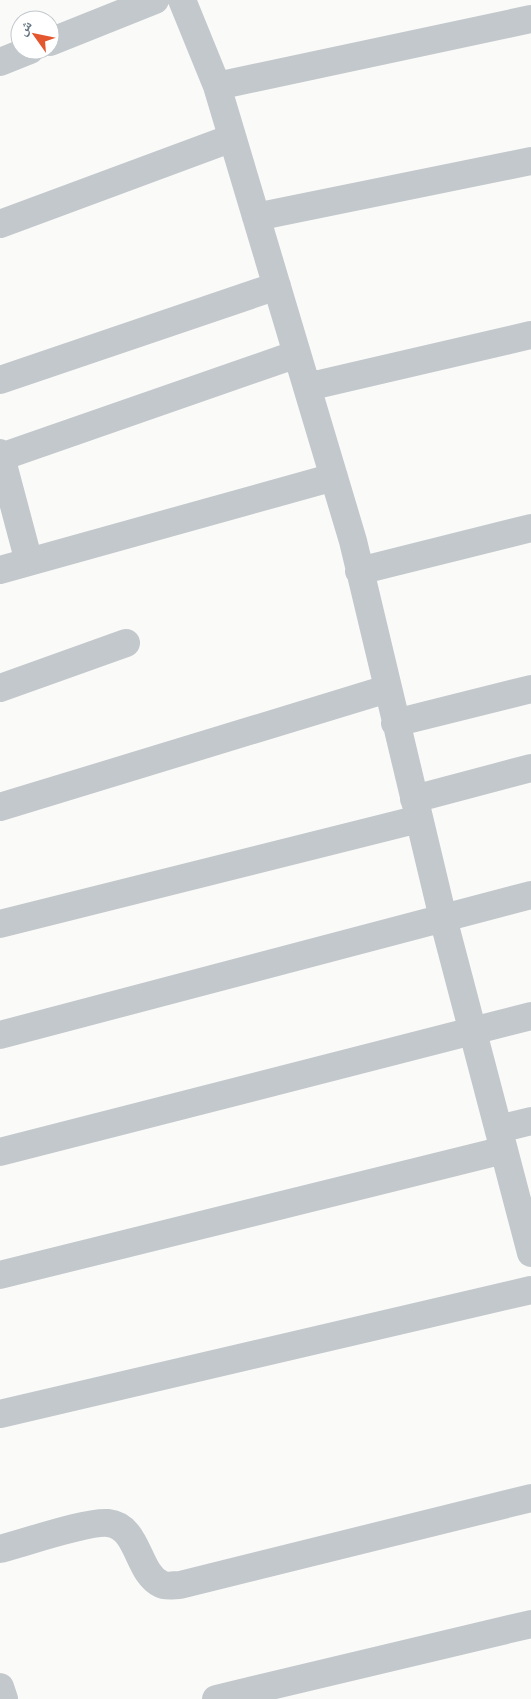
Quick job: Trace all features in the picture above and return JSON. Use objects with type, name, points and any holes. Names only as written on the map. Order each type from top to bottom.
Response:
[{"type":"street","points":[[60,38],[155,0]]},
{"type":"street","points":[[182,0],[217,86],[334,477],[360,571],[443,918],[474,1030],[530,1249]]},
{"type":"street","points":[[217,86],[531,19]]},
{"type":"street","points":[[0,224],[232,138]]},
{"type":"street","points":[[256,217],[531,161]]},
{"type":"street","points":[[0,380],[277,286]]},
{"type":"street","points":[[307,387],[531,335]]},
{"type":"street","points":[[29,562],[0,455],[297,354]]},
{"type":"street","points":[[0,570],[334,477]]},
{"type":"street","points":[[360,571],[531,528]]},
{"type":"street","points":[[0,688],[126,643]]},
{"type":"street","points":[[0,807],[387,689]]},
{"type":"street","points":[[395,723],[531,689]]},
{"type":"street","points":[[0,924],[417,809],[531,768]]},
{"type":"street","points":[[0,1035],[531,895]]},
{"type":"street","points":[[0,1152],[531,1016]]},
{"type":"street","points":[[0,1275],[502,1140],[531,1122]]},
{"type":"street","points":[[0,1414],[531,1290]]},
{"type":"street","points":[[0,1549],[92,1524],[109,1523],[120,1528],[132,1540],[151,1577],[162,1586],[180,1585],[531,1498]]},
{"type":"street","points":[[216,1699],[531,1624]]},
{"type":"street","points":[[0,1687],[4,1699]]}]
